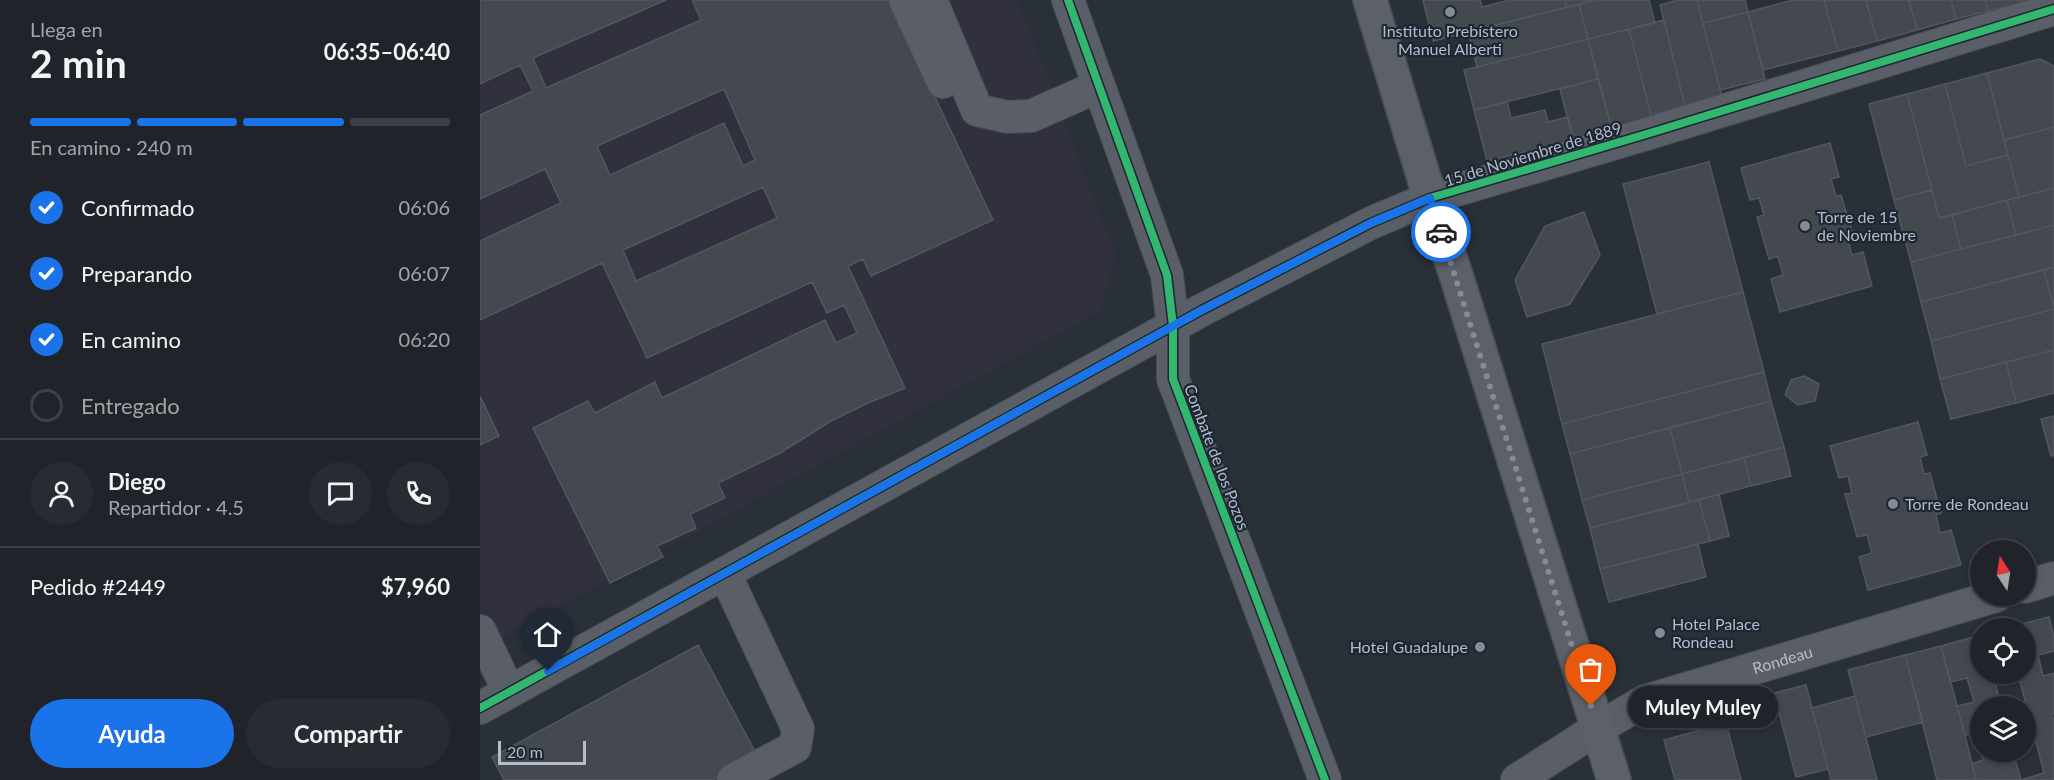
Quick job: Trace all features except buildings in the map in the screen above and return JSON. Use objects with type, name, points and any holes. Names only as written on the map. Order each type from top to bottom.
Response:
[{"type":"main road","points":[[1370,0],[1430,198],[1614,780]]},
{"type":"street","points":[[905,0],[947,89],[955,99],[977,110],[1007,117],[1030,116],[1099,86]]},
{"type":"street","points":[[931,0],[977,110]]},
{"type":"street","name":"Combate de los Pozos","points":[[1068,0],[1167,275],[1173,326],[1173,379],[1325,780]]},
{"type":"street","name":"15 de Noviembre de 1889","points":[[480,708],[1173,326],[1371,223],[1430,198],[2054,9]]},
{"type":"street","points":[[725,574],[798,729],[795,747],[733,780]]},
{"type":"street","points":[[2036,584],[2054,578]]},
{"type":"street","name":"Rondeau","points":[[1516,780],[1645,701],[1970,604]]},
{"type":"street","points":[[480,631],[509,692]]},
{"type":"shaded area","points":[[480,0],[1018,0],[1116,257],[1100,311],[480,650]]},
{"type":"cycle path","points":[[1068,0],[1167,275],[1173,326],[1173,379],[1325,780]]},
{"type":"cycle path","points":[[480,708],[1202,310],[1371,223],[1430,198],[2054,9]]},
{"type":"way so far","points":[[1441,232],[1591,706]]},
{"type":"place","name":"Instituto Prebístero Manuel Alberti","points":[[1450,12]]},
{"type":"place","name":"Torre de 15 de Noviembre","points":[[1805,226]]},
{"type":"place","name":"Torre de Rondeau","points":[[1893,504]]},
{"type":"place","name":"Hotel Palace Rondeau","points":[[1660,633]]},
{"type":"place","name":"Hotel Guadalupe","points":[[1480,647]]},
{"type":"place","name":"Muley Muley","points":[[1591,706]]},
{"type":"route","points":[[548,671],[1202,310],[1371,223],[1430,198],[1441,232]]}]
